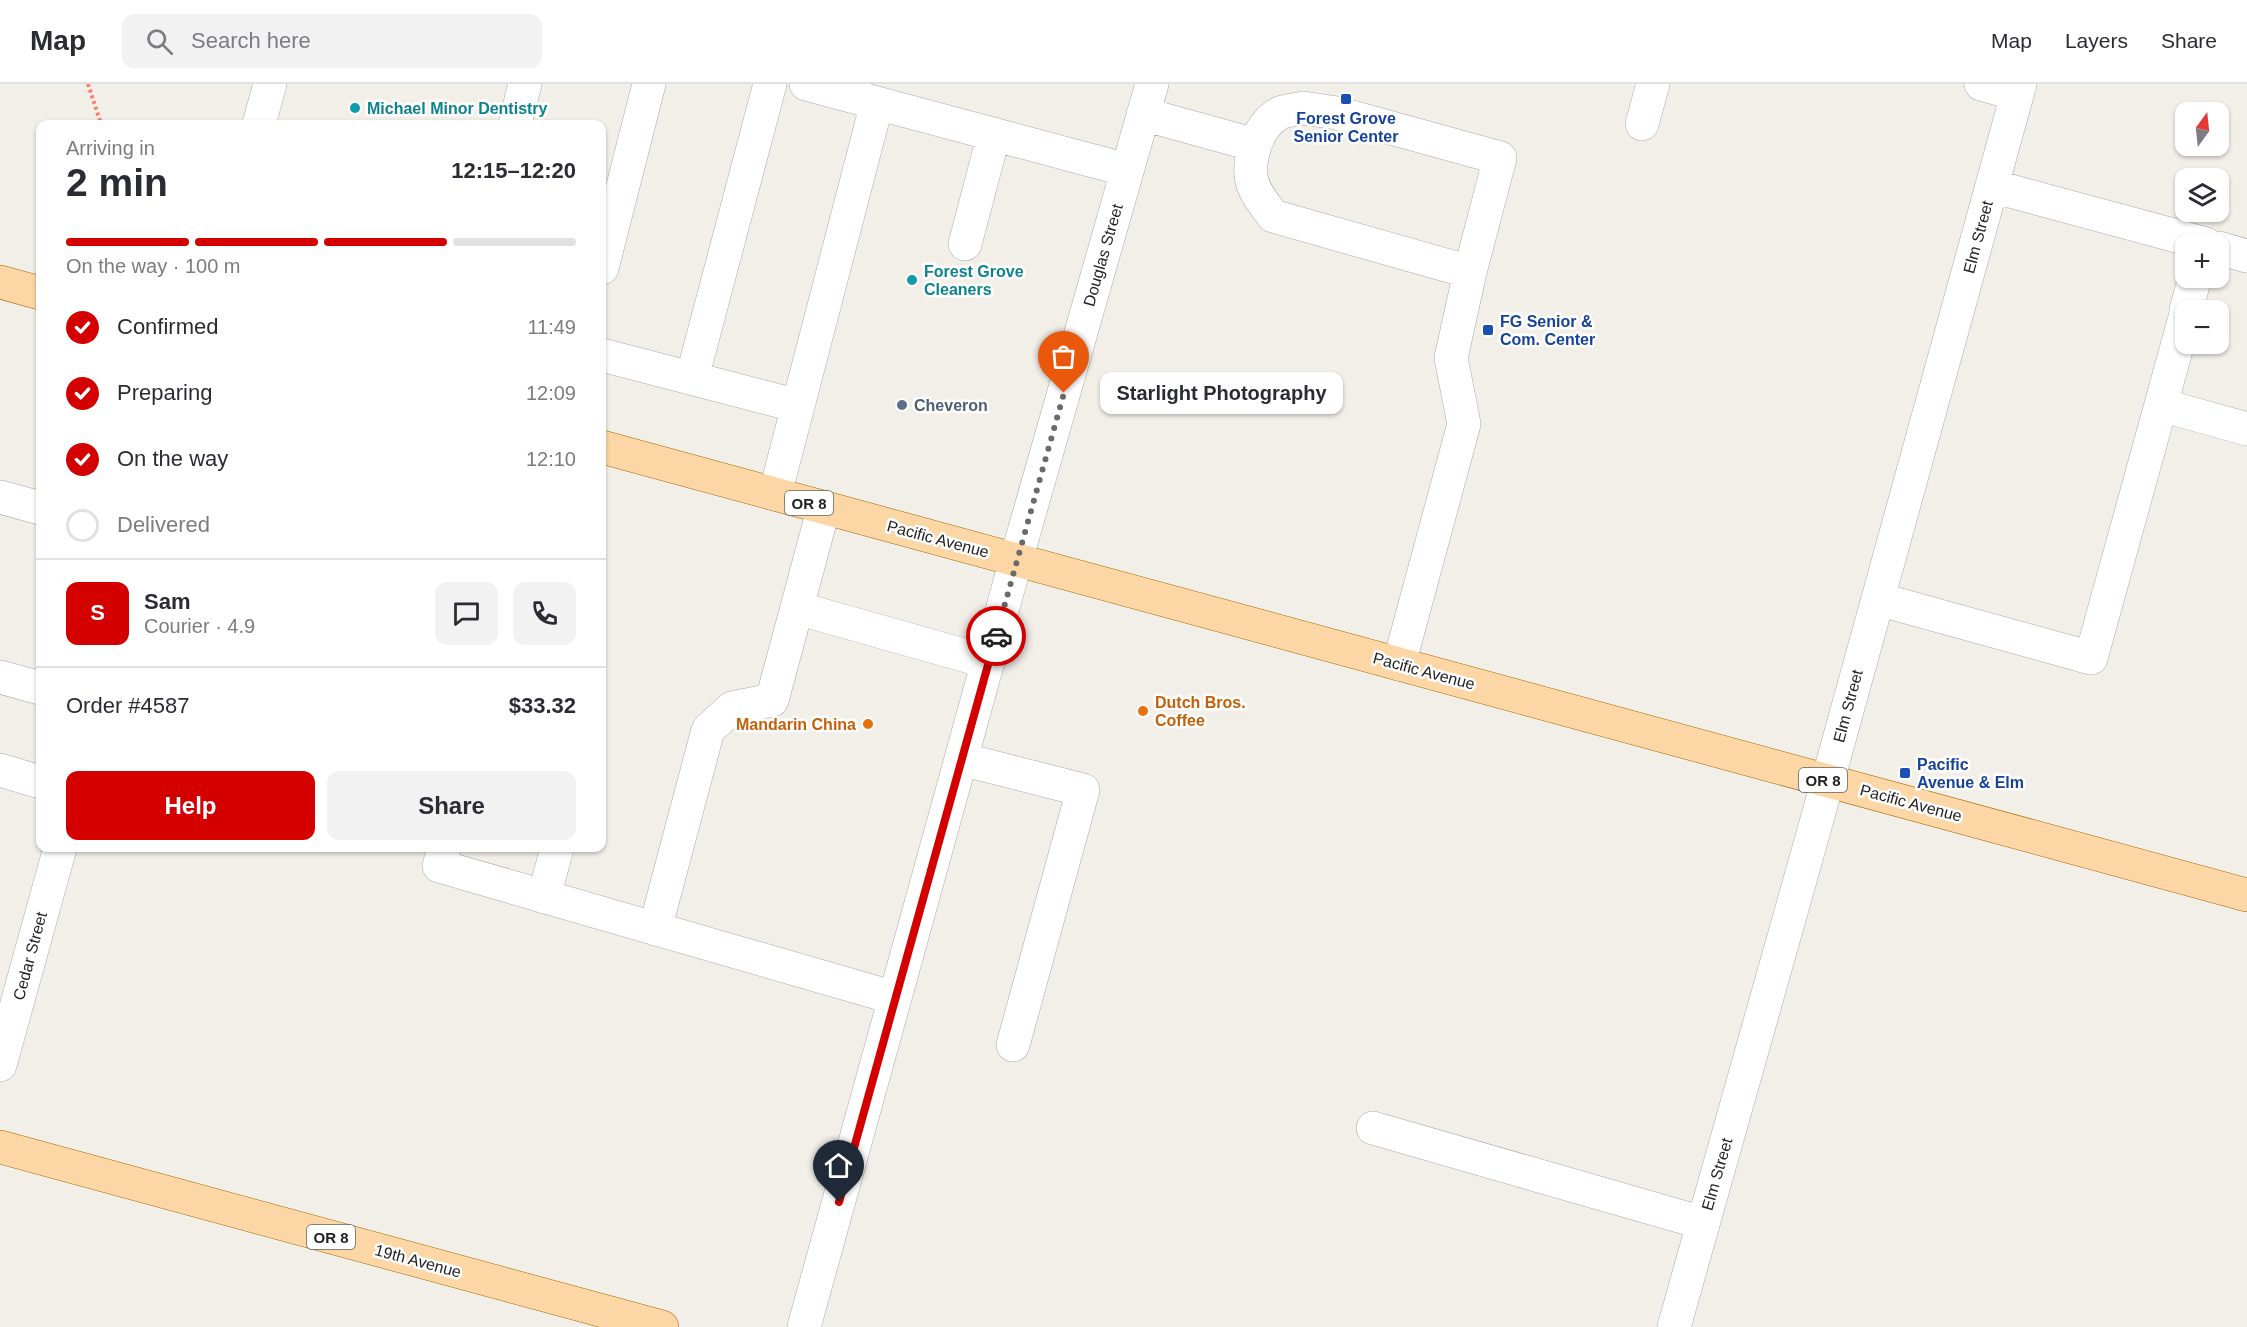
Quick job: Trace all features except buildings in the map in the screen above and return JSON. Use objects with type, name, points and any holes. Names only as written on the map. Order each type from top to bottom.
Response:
[{"type":"main road","points":[[0,282],[36,292]]},
{"type":"main road","name":"Pacific Avenue","points":[[606,448],[2247,895]]},
{"type":"main road","name":"19th Avenue","points":[[0,1147],[662,1327]]},
{"type":"street","points":[[260,120],[270,84]]},
{"type":"street","points":[[515,120],[525,84]]},
{"type":"street","points":[[606,253],[650,84]]},
{"type":"street","points":[[692,378],[771,84]]},
{"type":"street","points":[[806,84],[1127,170]]},
{"type":"street","points":[[1642,124],[1653,84]]},
{"type":"street","points":[[1981,84],[2019,89]]},
{"type":"street","name":"Elm Street","points":[[1674,1327],[2019,89]]},
{"type":"street","points":[[1147,99],[1255,145]]},
{"type":"street","name":"Douglas Street","points":[[804,1327],[1016,560],[1147,99]]},
{"type":"street","points":[[775,494],[877,103]]},
{"type":"street","points":[[1399,664],[1464,424],[1451,358],[1470,272],[1500,158],[1337,113],[1303,108],[1280,114],[1268,123],[1255,145],[1251,175],[1258,195],[1273,216],[1470,272]]},
{"type":"street","points":[[964,244],[993,134]]},
{"type":"street","points":[[1992,186],[2175,236]]},
{"type":"street","points":[[2229,251],[2247,256]]},
{"type":"street","points":[[1878,599],[2091,658],[2175,351]]},
{"type":"street","points":[[606,356],[798,406]]},
{"type":"street","points":[[2160,405],[2247,429]]},
{"type":"street","points":[[0,497],[36,507]]},
{"type":"street","points":[[655,929],[708,730],[732,708],[772,700],[824,507]]},
{"type":"street","points":[[797,608],[988,662]]},
{"type":"street","points":[[0,677],[36,687]]},
{"type":"street","points":[[961,759],[1083,790],[1013,1045]]},
{"type":"street","points":[[0,770],[36,781]]},
{"type":"street","name":"Cedar Street","points":[[0,1065],[59,852]]},
{"type":"street","points":[[443,852],[439,866],[895,998]]},
{"type":"street","points":[[544,897],[556,852]]},
{"type":"street","points":[[1373,1128],[1704,1223]]},
{"type":"path","points":[[88,84],[100,120]]},
{"type":"way so far","points":[[996,636],[1064,393]]},
{"type":"place","name":"Forest Grove Senior Center","points":[[1346,99]]},
{"type":"place","name":"Michael Minor Dentistry","points":[[355,108]]},
{"type":"place","name":"Forest Grove Cleaners","points":[[912,280]]},
{"type":"place","name":"FG Senior & Com. Center","points":[[1488,330]]},
{"type":"place","name":"Starlight Photography","points":[[1064,393]]},
{"type":"place","name":"Cheveron","points":[[902,405]]},
{"type":"place","name":"Dutch Bros. Coffee","points":[[1143,711]]},
{"type":"place","name":"Mandarin China","points":[[868,724]]},
{"type":"place","name":"Pacific Avenue & Elm","points":[[1905,773]]},
{"type":"route","points":[[839,1202],[996,636]]}]
